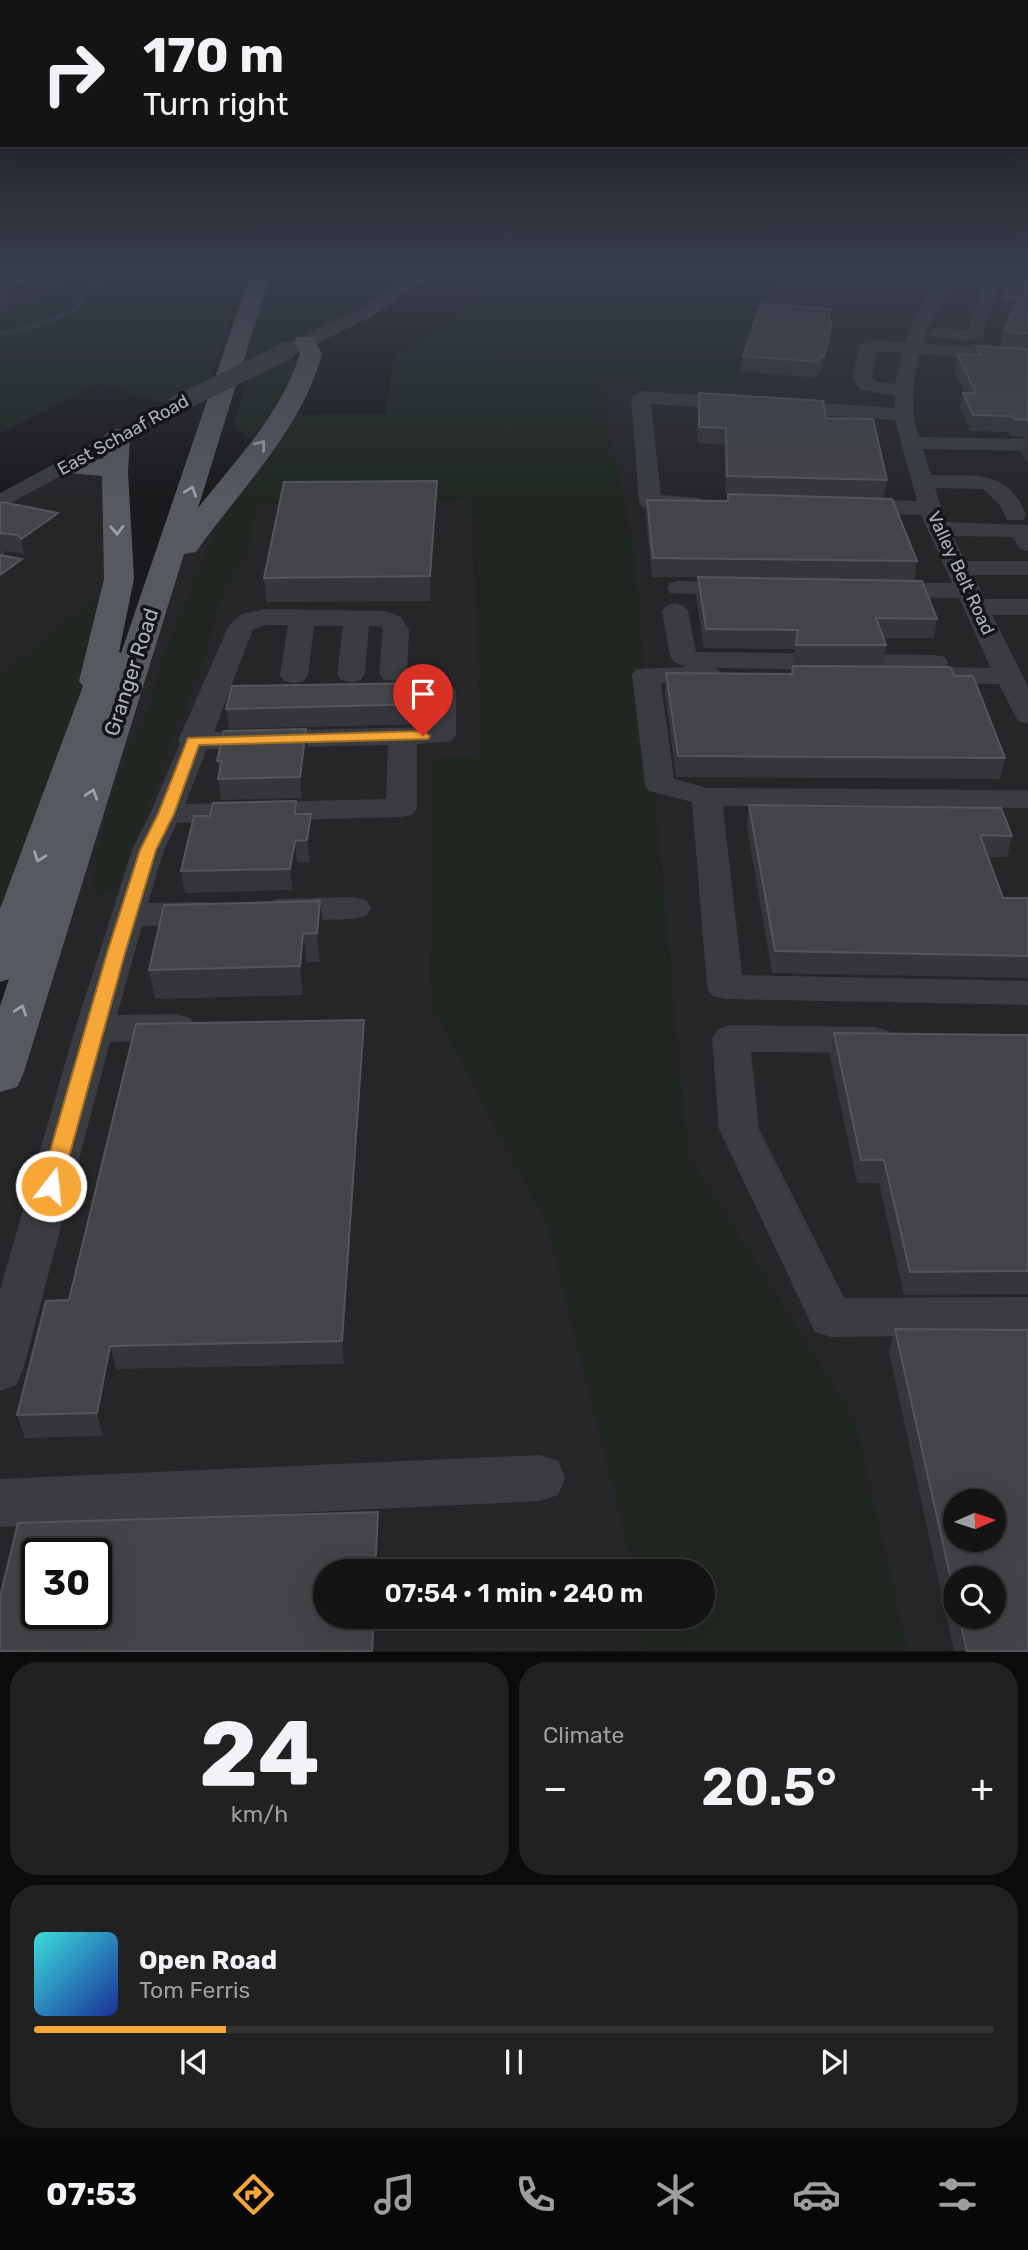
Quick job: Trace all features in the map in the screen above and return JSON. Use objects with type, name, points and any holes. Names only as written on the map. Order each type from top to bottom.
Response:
[{"type":"main road","name":"Granger Road","points":[[0,967],[220,346]]},
{"type":"main road","name":"Granger Road","points":[[0,1075],[237,346]]},
{"type":"main road","points":[[153,602],[203,518],[294,402],[305,378],[311,354],[296,346]]},
{"type":"main road","points":[[86,723],[117,595],[117,437]]},
{"type":"main road","points":[[67,466],[104,467],[115,472]]},
{"type":"street","name":"East Schaaf Road","points":[[13,498],[176,405],[296,346]]},
{"type":"street","points":[[869,346],[862,377],[867,386],[904,391]]},
{"type":"street","name":"Valley Belt Road","points":[[913,346],[904,376],[905,415],[910,443],[934,519],[1027,710]]},
{"type":"street","points":[[956,346],[1028,357]]},
{"type":"street","points":[[716,504],[650,502],[641,397],[905,415]]},
{"type":"street","points":[[910,443],[1028,445]]},
{"type":"street","points":[[922,481],[989,482],[1010,502],[1015,515]]},
{"type":"street","points":[[837,506],[1021,530],[1028,544]]},
{"type":"street","points":[[957,568],[1028,568]]},
{"type":"street","points":[[761,589],[677,600],[683,656],[692,660],[1006,670]]},
{"type":"street","points":[[858,590],[972,599],[1028,607]]},
{"type":"street","points":[[302,618],[314,686]]},
{"type":"street","points":[[314,686],[357,618]]},
{"type":"street","points":[[0,1370],[94,1029],[148,850],[166,814],[193,741],[227,688],[242,625],[251,619],[385,619],[392,622],[396,630],[393,673]]},
{"type":"street","points":[[1006,670],[646,675],[660,785],[708,797],[1028,799]]},
{"type":"street","points":[[193,741],[442,735],[442,691],[314,686]]},
{"type":"street","points":[[166,814],[401,808],[403,736]]},
{"type":"street","points":[[708,797],[725,987],[1028,993]]},
{"type":"street","points":[[128,915],[354,908]]},
{"type":"street","points":[[94,1029],[204,1026]]},
{"type":"street","points":[[906,1040],[731,1038],[739,1129],[831,1318],[1028,1316]]},
{"type":"street","points":[[0,1503],[540,1478]]},
{"type":"shaded area","points":[[0,346],[221,346],[207,390],[176,405],[99,384],[0,433]]},
{"type":"shaded area","points":[[237,346],[296,346],[227,379]]},
{"type":"shaded area","points":[[410,346],[747,346],[733,388],[597,380],[631,536],[686,1152],[854,1419],[907,1651],[644,1651],[641,1629],[715,1629],[715,1559],[632,1559],[548,1225],[431,1003],[434,758],[482,755],[473,499],[257,503],[252,519],[252,537],[245,557],[221,595],[204,662],[148,803],[126,873],[113,891],[90,895],[97,853],[119,774],[149,708],[163,656],[227,504],[285,415],[385,414],[394,357]]},
{"type":"shaded area","points":[[747,346],[1028,346],[1028,1651],[907,1651],[854,1419],[686,1152],[631,536],[597,379],[733,388]]},
{"type":"shaded area","points":[[287,359],[299,360],[300,369],[268,421],[250,438],[233,427],[247,379]]},
{"type":"shaded area","points":[[67,466],[104,467],[119,579],[0,677],[0,502]]},
{"type":"shaded area","points":[[473,499],[482,756],[434,758],[431,1003],[548,1225],[632,1559],[313,1559],[313,1629],[641,1629],[644,1651],[0,1652],[0,1075],[153,602],[215,504]]},
{"type":"shaded area","points":[[119,579],[0,967],[0,677]]},
{"type":"building","points":[[746,346],[826,346],[824,357],[820,356],[819,362],[743,356]]},
{"type":"building","points":[[976,346],[1028,349],[1028,420],[1014,419],[1011,416],[973,415],[963,393],[976,393],[957,354],[981,355]]},
{"type":"building","points":[[699,393],[823,401],[826,418],[873,419],[887,480],[727,476],[726,428],[699,427]]},
{"type":"building","points":[[437,481],[430,576],[264,578],[284,482]]},
{"type":"building","points":[[728,494],[892,499],[917,561],[653,558],[647,500],[728,501]]},
{"type":"building","points":[[2,502],[58,513],[21,539],[18,535],[0,533]]},
{"type":"building","points":[[0,555],[22,559],[0,575]]},
{"type":"building","points":[[698,577],[922,581],[937,619],[876,618],[886,645],[796,645],[798,630],[706,629]]},
{"type":"building","points":[[793,666],[950,667],[954,676],[973,676],[1005,758],[678,756],[666,673],[792,674]]},
{"type":"building","points":[[424,683],[424,704],[226,709],[232,686]]},
{"type":"building","points":[[306,729],[300,777],[218,779],[222,761],[217,761],[224,731]]},
{"type":"building","points":[[296,801],[295,814],[311,814],[307,840],[295,841],[290,869],[181,871],[194,816],[210,816],[213,803]]},
{"type":"building","points":[[749,805],[1001,808],[1012,836],[980,835],[1003,898],[1028,898],[1028,956],[775,951]]},
{"type":"building","points":[[320,901],[317,933],[303,934],[300,966],[149,970],[164,905]]},
{"type":"building","points":[[364,1020],[342,1341],[110,1346],[97,1413],[17,1415],[46,1301],[69,1300],[136,1024]]},
{"type":"building","points":[[834,1033],[1028,1035],[1028,1271],[910,1272],[884,1160],[861,1160]]},
{"type":"building","points":[[895,1329],[1028,1330],[1028,1651],[967,1651],[962,1629],[1006,1629],[1006,1566],[948,1566],[945,1552],[1006,1552],[1006,1489],[943,1489],[943,1544]]},
{"type":"building","points":[[378,1512],[376,1559],[313,1559],[313,1629],[373,1629],[372,1651],[0,1651],[0,1597],[18,1523]]},
{"type":"route","points":[[51,1186],[116,953],[148,850],[166,814],[193,741],[423,736]]}]
